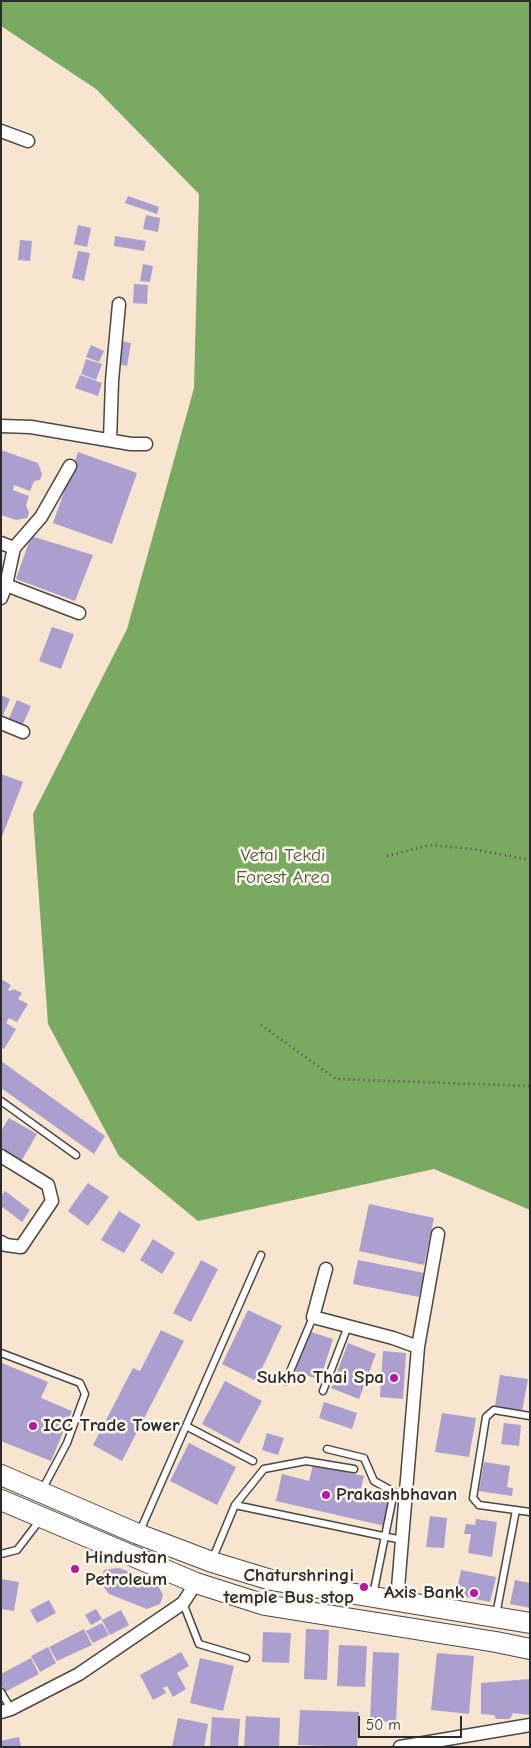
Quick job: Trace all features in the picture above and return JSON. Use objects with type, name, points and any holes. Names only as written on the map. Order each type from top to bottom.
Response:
[{"type":"main road","points":[[1,1475],[138,1534],[212,1562],[271,1580],[530,1623]]},
{"type":"main road","points":[[1,1500],[196,1583],[265,1604],[496,1642],[530,1650]]},
{"type":"street","points":[[1,131],[28,141]]},
{"type":"street","points":[[110,440],[112,381],[119,304]]},
{"type":"street","points":[[1,426],[31,427],[131,444],[146,444]]},
{"type":"street","points":[[1,598],[6,585],[14,548],[42,517],[70,466]]},
{"type":"street","points":[[1,543],[14,548]]},
{"type":"street","points":[[6,585],[79,613]]},
{"type":"street","points":[[1,723],[23,732]]},
{"type":"street","points":[[1,1156],[48,1185],[52,1201],[21,1246],[6,1245],[1,1242]]},
{"type":"street","points":[[397,1600],[418,1347],[438,1234]]},
{"type":"street","points":[[326,1269],[313,1317],[418,1347]]},
{"type":"street","points":[[6,1711],[79,1674],[182,1603],[196,1583]]},
{"type":"street","points":[[400,1747],[530,1725]]},
{"type":"lane","points":[[1,1101],[76,1155]]},
{"type":"lane","points":[[138,1534],[261,1255]]},
{"type":"lane","points":[[286,1381],[313,1317]]},
{"type":"lane","points":[[322,1391],[348,1326]]},
{"type":"lane","points":[[1,1353],[80,1384],[85,1394],[67,1443],[41,1492]]},
{"type":"lane","points":[[530,1416],[494,1410],[486,1417],[473,1498],[479,1505],[530,1512]]},
{"type":"lane","points":[[186,1426],[253,1461]]},
{"type":"lane","points":[[327,1450],[364,1458],[374,1481],[394,1492],[373,1596]]},
{"type":"lane","points":[[212,1562],[235,1505],[264,1469],[306,1461],[354,1469]]},
{"type":"lane","points":[[235,1505],[402,1540]]},
{"type":"lane","points":[[495,1616],[516,1510]]},
{"type":"lane","points":[[1,1554],[17,1550],[41,1518]]},
{"type":"lane","points":[[182,1603],[199,1644],[246,1658]]},
{"type":"lane","points":[[1,1692],[6,1711]]},
{"type":"path","points":[[387,856],[430,845],[473,849],[530,860]]},
{"type":"path","points":[[261,1025],[336,1079],[530,1086]]},
{"type":"green space","name":"Vetal Tekdi Forest Area","points":[[1,1],[530,1],[530,1210],[434,1169],[198,1221],[119,1156],[48,1024],[33,814],[127,629],[194,388],[199,194],[96,89],[1,26]]},
{"type":"building","points":[[128,196],[159,207],[157,214],[125,203]]},
{"type":"building","points":[[146,215],[160,218],[158,232],[143,229]]},
{"type":"building","points":[[78,225],[91,228],[87,247],[74,244]]},
{"type":"building","points":[[115,236],[146,241],[144,251],[114,246]]},
{"type":"building","points":[[20,240],[32,241],[30,261],[18,260]]},
{"type":"building","points":[[78,251],[90,253],[84,281],[72,278]]},
{"type":"building","points":[[143,264],[153,266],[150,282],[140,281]]},
{"type":"building","points":[[134,284],[148,285],[147,304],[133,303]]},
{"type":"building","points":[[122,341],[131,343],[127,366],[118,364]]},
{"type":"building","points":[[91,345],[104,351],[99,362],[86,357]]},
{"type":"building","points":[[86,359],[102,364],[96,380],[81,374]]},
{"type":"building","points":[[80,375],[102,383],[98,396],[75,388]]},
{"type":"building","points":[[1,450],[38,463],[42,474],[40,480],[34,481],[30,491],[14,485],[13,490],[29,496],[26,505],[29,513],[27,518],[16,520],[1,515]]},
{"type":"building","points":[[78,452],[137,473],[112,544],[53,523]]},
{"type":"building","points":[[31,536],[93,555],[75,601],[16,579]]},
{"type":"building","points":[[52,627],[74,634],[61,669],[39,661]]},
{"type":"building","points":[[1,695],[10,699],[1,720]]},
{"type":"building","points":[[17,700],[31,706],[22,726],[8,720]]},
{"type":"building","points":[[1,774],[23,782],[1,839]]},
{"type":"building","points":[[1,979],[11,985],[8,990],[14,989],[22,993],[18,999],[28,1004],[17,1022],[9,1018],[6,1023],[16,1029],[4,1049],[1,1048]]},
{"type":"building","points":[[1,1061],[105,1136],[94,1154],[1,1088]]},
{"type":"building","points":[[9,1118],[37,1134],[20,1163],[1,1151],[1,1131]]},
{"type":"building","points":[[88,1183],[109,1197],[88,1226],[68,1211]]},
{"type":"building","points":[[5,1191],[30,1210],[22,1222],[1,1206],[1,1196]]},
{"type":"building","points":[[369,1204],[434,1218],[424,1265],[359,1251]]},
{"type":"building","points":[[119,1211],[141,1225],[124,1253],[101,1240]]},
{"type":"building","points":[[153,1239],[175,1253],[162,1274],[140,1260]]},
{"type":"building","points":[[201,1260],[218,1269],[191,1322],[173,1313]]},
{"type":"building","points":[[358,1260],[424,1273],[419,1297],[353,1284]]},
{"type":"building","points":[[248,1310],[282,1326],[256,1381],[222,1364]]},
{"type":"building","points":[[161,1330],[184,1341],[122,1461],[93,1445],[133,1368],[140,1371]]},
{"type":"building","points":[[308,1331],[333,1339],[320,1380],[295,1371]]},
{"type":"building","points":[[348,1343],[376,1354],[359,1399],[331,1388]]},
{"type":"building","points":[[383,1351],[406,1353],[403,1399],[380,1397]]},
{"type":"building","name":"ICC Trade Tower","points":[[2,1363],[48,1382],[41,1398],[72,1411],[51,1461],[1,1441]]},
{"type":"building","points":[[500,1375],[528,1379],[522,1411],[495,1406]]},
{"type":"building","points":[[225,1381],[262,1401],[239,1444],[202,1424]]},
{"type":"building","points":[[324,1402],[357,1413],[352,1429],[319,1418]]},
{"type":"building","points":[[442,1413],[476,1418],[469,1457],[435,1452]]},
{"type":"building","points":[[504,1423],[521,1425],[519,1446],[501,1444]]},
{"type":"building","points":[[267,1433],[284,1438],[278,1455],[262,1450]]},
{"type":"building","points":[[189,1443],[236,1467],[217,1505],[170,1481]]},
{"type":"building","points":[[484,1462],[510,1466],[507,1487],[513,1488],[512,1496],[479,1491]]},
{"type":"building","name":"Prakashbhavan","points":[[313,1465],[364,1476],[360,1492],[391,1499],[385,1526],[276,1501],[282,1474],[309,1481]]},
{"type":"building","points":[[430,1516],[447,1518],[444,1548],[426,1547]]},
{"type":"building","points":[[476,1519],[497,1522],[492,1557],[468,1553],[471,1534],[464,1534],[466,1524],[475,1525]]},
{"type":"building","points":[[119,1568],[156,1582],[163,1595],[160,1604],[147,1609],[109,1594],[100,1582],[104,1570]]},
{"type":"building","points":[[461,1570],[496,1577],[490,1602],[456,1595]]},
{"type":"building","points":[[1,1579],[19,1582],[14,1611],[1,1609]]},
{"type":"building","points":[[515,1580],[530,1583],[530,1608],[510,1604]]},
{"type":"building","points":[[49,1600],[56,1613],[37,1623],[30,1610]]},
{"type":"building","points":[[96,1609],[102,1619],[91,1625],[85,1615]]},
{"type":"building","points":[[121,1610],[129,1625],[110,1635],[102,1620]]},
{"type":"building","points":[[102,1623],[109,1635],[93,1643],[86,1631]]},
{"type":"building","points":[[84,1629],[92,1645],[57,1661],[49,1647]]},
{"type":"building","points":[[306,1629],[329,1630],[327,1680],[304,1679]]},
{"type":"building","points":[[263,1632],[291,1633],[289,1663],[262,1662]]},
{"type":"building","points":[[339,1645],[367,1646],[365,1687],[337,1686]]},
{"type":"building","points":[[48,1647],[56,1663],[40,1672],[31,1656]]},
{"type":"building","points":[[181,1652],[189,1666],[177,1673],[186,1689],[173,1697],[167,1686],[163,1688],[166,1693],[153,1700],[140,1675]]},
{"type":"building","points":[[373,1652],[399,1653],[396,1722],[370,1721]]},
{"type":"building","points":[[437,1653],[474,1656],[469,1714],[431,1710]]},
{"type":"building","points":[[31,1658],[39,1674],[5,1692],[1,1684],[1,1674]]},
{"type":"building","points":[[200,1658],[234,1666],[223,1711],[190,1703]]},
{"type":"building","points":[[530,1679],[529,1715],[513,1713],[510,1719],[496,1719],[494,1715],[481,1714],[481,1683]]},
{"type":"building","points":[[300,1710],[359,1712],[357,1747],[298,1745]]},
{"type":"building","points":[[246,1716],[280,1718],[279,1747],[244,1747]]},
{"type":"building","points":[[212,1717],[240,1719],[238,1747],[210,1747]]},
{"type":"building","points":[[178,1718],[208,1724],[204,1747],[172,1747]]},
{"type":"building","points":[[19,1737],[21,1747],[1,1747],[1,1741]]},
{"type":"place","name":"Sukho Thai Spa","points":[[394,1378]]},
{"type":"place","name":"ICC Trade Tower","points":[[33,1426]]},
{"type":"place","name":"Prakashbhavan","points":[[326,1495]]},
{"type":"place","name":"Hindustan Petroleum","points":[[75,1569]]},
{"type":"place","name":"Chaturshringi temple Bus stop","points":[[364,1587]]},
{"type":"place","name":"Axis Bank","points":[[474,1593]]}]
